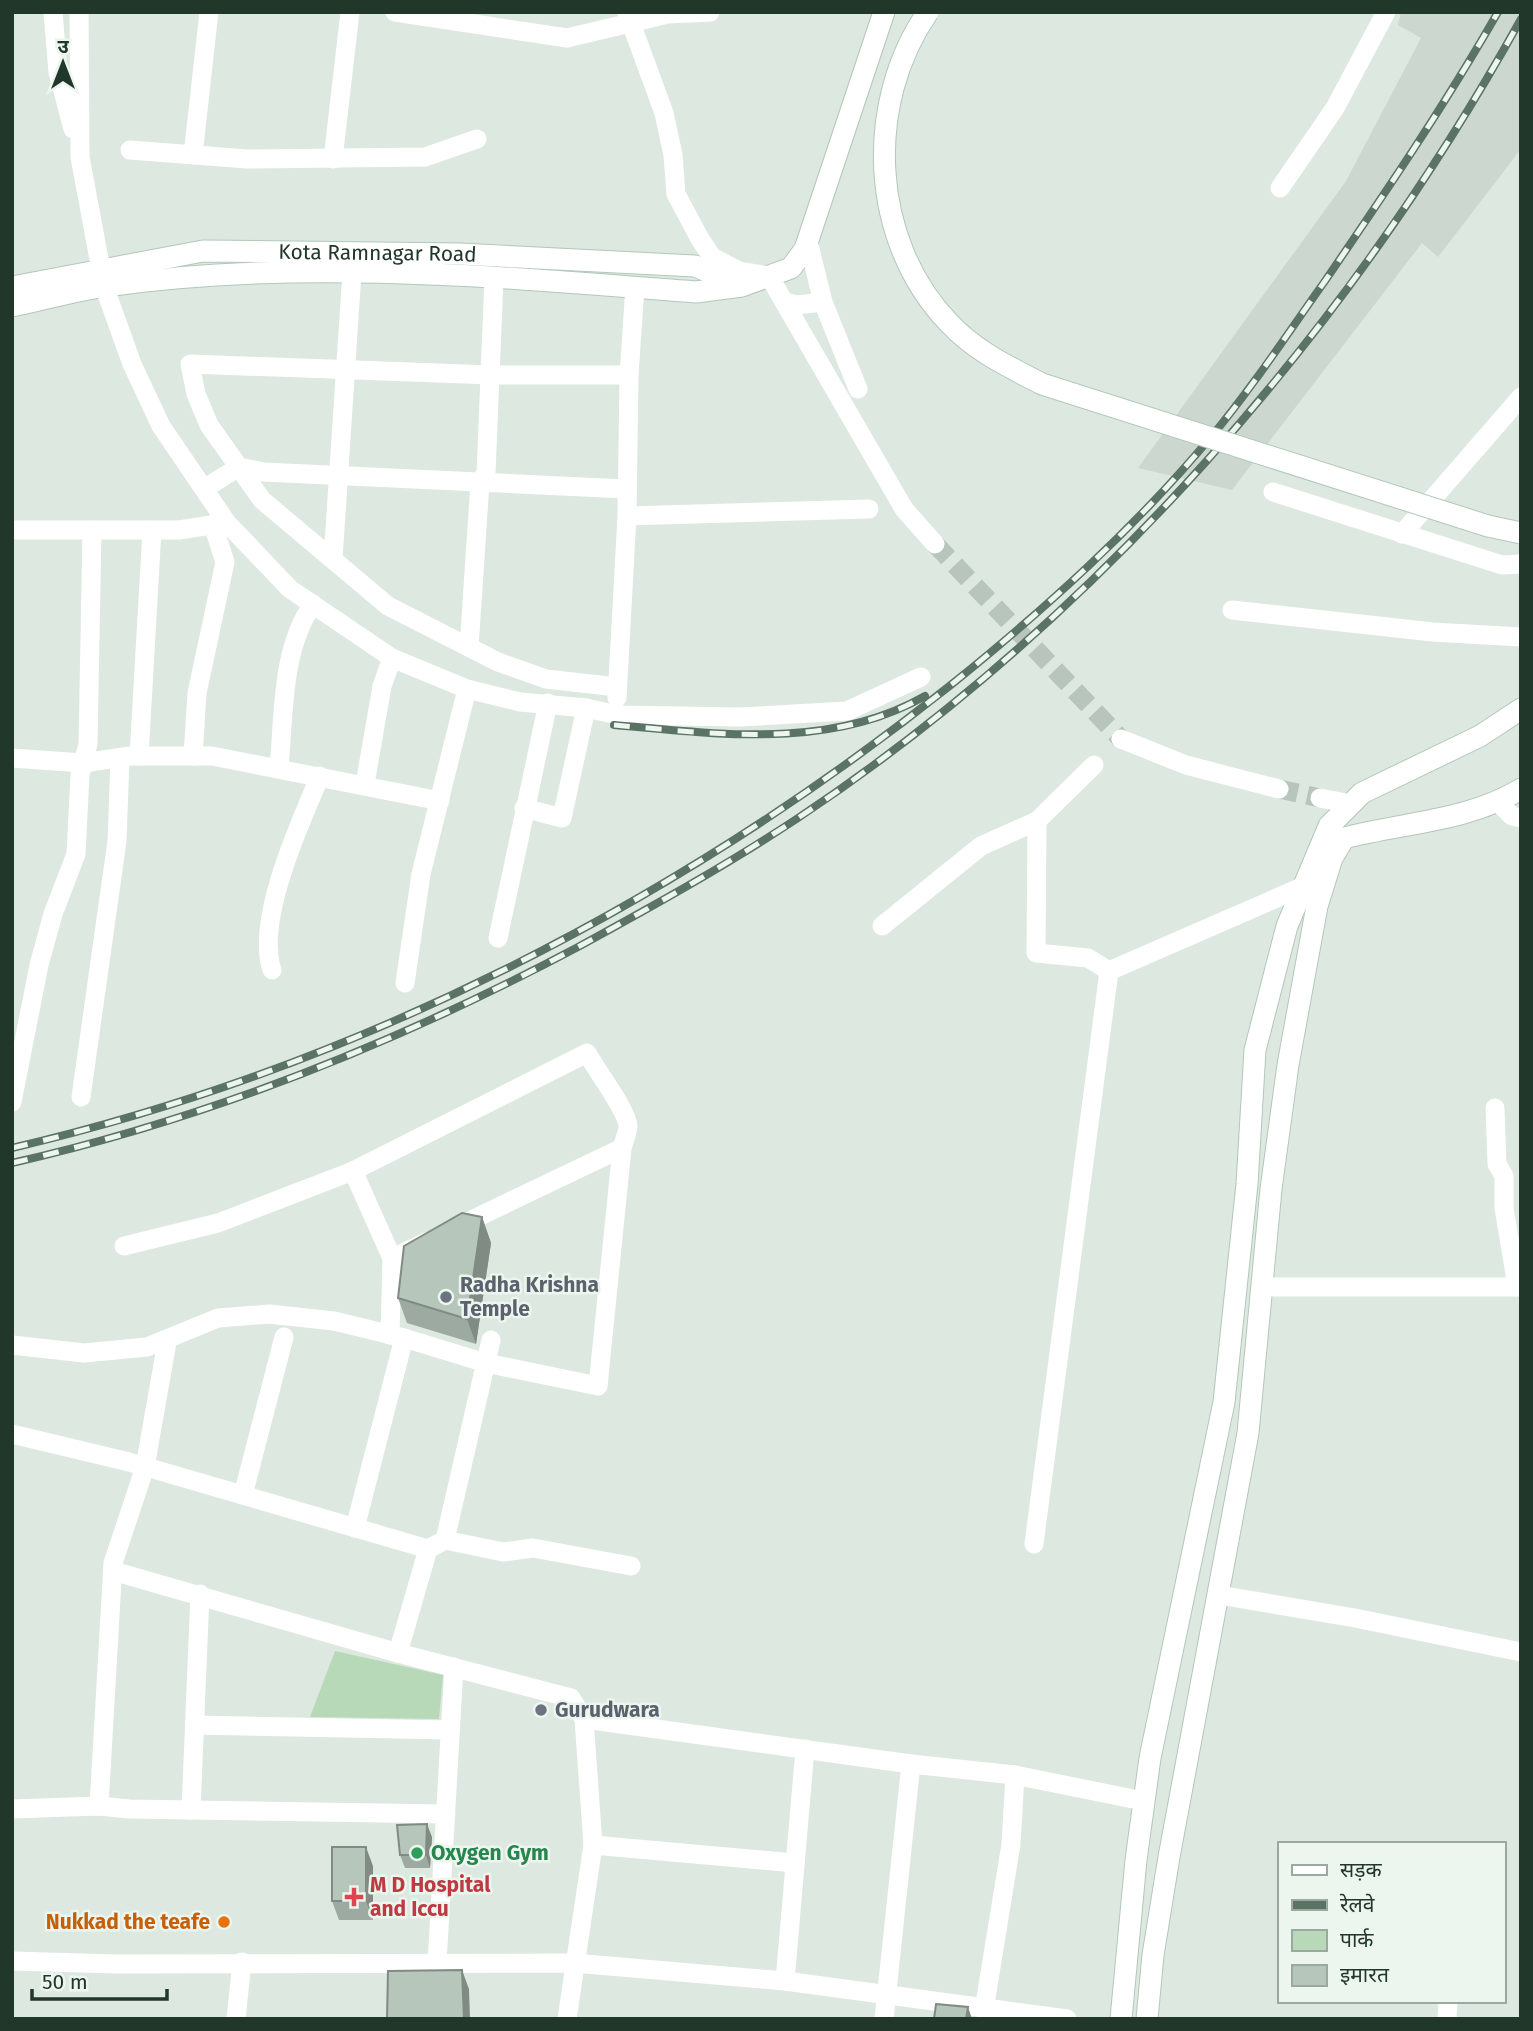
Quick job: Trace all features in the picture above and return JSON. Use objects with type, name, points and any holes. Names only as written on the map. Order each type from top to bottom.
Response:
[{"type":"street","points":[[53,12],[58,72],[80,157],[102,278],[132,364],[161,426],[205,488],[220,524],[225,562],[197,693],[193,756]]},
{"type":"street","points":[[79,12],[80,157]]},
{"type":"street","points":[[193,155],[209,12]]},
{"type":"street","points":[[333,159],[350,12]]},
{"type":"street","points":[[395,12],[568,38],[628,18],[710,12]]},
{"type":"street","points":[[12,306],[102,278],[204,275],[352,272],[495,278],[696,292],[742,286],[791,268],[808,241],[884,12]]},
{"type":"street","points":[[928,12],[912,36],[892,88],[884,135],[886,182],[894,228],[904,254],[924,293],[949,324],[988,356],[1042,384],[1488,526],[1521,533]]},
{"type":"street","points":[[1280,188],[1335,108],[1385,13]]},
{"type":"street","points":[[628,18],[664,113],[673,155],[676,194],[700,239],[712,257],[739,271],[769,276]]},
{"type":"street","points":[[130,150],[247,159],[425,157],[477,139]]},
{"type":"street","points":[[808,241],[823,302],[859,389]]},
{"type":"street","name":"Kota Ramnagar Road","points":[[12,287],[102,278],[203,251],[460,254],[695,265],[742,286]]},
{"type":"street","points":[[333,559],[341,476],[352,272]]},
{"type":"street","points":[[769,276],[904,509],[935,544]]},
{"type":"street","points":[[469,647],[480,483],[485,473],[492,375],[495,278]]},
{"type":"street","points":[[618,715],[617,687],[627,516],[629,375],[635,287]]},
{"type":"street","points":[[783,302],[797,305],[823,302]]},
{"type":"street","points":[[617,687],[546,679],[498,662],[388,607],[262,500],[209,425],[196,394],[190,364],[492,375],[629,375]]},
{"type":"street","points":[[1402,534],[1521,397]]},
{"type":"street","points":[[205,488],[239,467],[264,472],[626,489]]},
{"type":"street","points":[[1273,492],[1502,565],[1521,564]]},
{"type":"street","points":[[627,516],[869,509]]},
{"type":"street","points":[[12,530],[152,530],[220,524],[250,547],[290,589],[392,658],[467,689],[520,702],[586,708],[618,715],[740,717],[847,711],[921,677]]},
{"type":"street","points":[[12,1102],[39,965],[53,914],[75,854],[83,763],[88,744],[92,530]]},
{"type":"street","points":[[81,1097],[129,757],[152,530]]},
{"type":"street","points":[[225,562],[250,547]]},
{"type":"street","points":[[279,768],[290,660],[302,619],[313,604]]},
{"type":"street","points":[[1232,610],[1433,632],[1521,636]]},
{"type":"street","points":[[365,784],[382,686],[392,658]]},
{"type":"street","points":[[405,983],[421,874],[467,689]]},
{"type":"street","points":[[498,938],[548,704]]},
{"type":"street","points":[[524,808],[562,818],[586,708]]},
{"type":"street","points":[[1121,2019],[1143,1801],[1224,1402],[1247,1184],[1255,1050],[1271,980],[1302,887],[1351,804],[1362,793],[1480,736],[1521,709]]},
{"type":"street","points":[[1121,738],[1186,765],[1279,789]]},
{"type":"street","points":[[12,758],[83,763],[129,757],[212,756],[365,784],[440,801]]},
{"type":"street","points":[[882,926],[981,846],[1037,821],[1094,765]]},
{"type":"street","points":[[272,970],[266,933],[289,851],[320,776]]},
{"type":"street","points":[[1336,832],[1445,820],[1499,803],[1521,789]]},
{"type":"street","points":[[1320,798],[1351,804]]},
{"type":"street","points":[[1499,803],[1511,816],[1521,818]]},
{"type":"street","points":[[1037,821],[1036,953],[1088,958],[1109,971]]},
{"type":"street","points":[[1147,2019],[1153,1955],[1171,1844],[1248,1433],[1288,1065],[1317,906],[1332,858],[1336,832]]},
{"type":"street","points":[[1109,971],[1302,887]]},
{"type":"street","points":[[1034,1544],[1109,971]]},
{"type":"street","points":[[12,1345],[84,1353],[147,1347],[167,1342],[218,1318],[270,1314],[334,1321],[397,1336],[486,1363],[598,1386],[622,1148],[628,1126],[620,1104],[604,1085],[587,1054],[353,1171],[218,1223],[124,1246]]},
{"type":"street","points":[[1262,1287],[1519,1286],[1504,1209],[1504,1176],[1497,1164],[1495,1108]]},
{"type":"street","points":[[392,1258],[622,1148]]},
{"type":"street","points":[[353,1171],[392,1258],[397,1336],[355,1528]]},
{"type":"street","points":[[243,1495],[284,1337]]},
{"type":"street","points":[[398,1653],[437,1544],[491,1340]]},
{"type":"street","points":[[99,1806],[113,1571],[145,1466],[167,1342]]},
{"type":"street","points":[[12,1434],[145,1466],[355,1528],[437,1544],[503,1552],[533,1548],[631,1566]]},
{"type":"street","points":[[113,1571],[398,1653],[571,1698],[584,1719],[593,1845],[568,2019]]},
{"type":"street","points":[[191,1810],[200,1594]]},
{"type":"street","points":[[1219,1595],[1355,1618],[1521,1652]]},
{"type":"street","points":[[437,1963],[454,1667]]},
{"type":"street","points":[[584,1719],[911,1764],[1015,1775],[1143,1801]]},
{"type":"street","points":[[195,1726],[450,1730]]},
{"type":"street","points":[[785,1980],[806,1749]]},
{"type":"street","points":[[884,2019],[911,1764]]},
{"type":"street","points":[[984,2010],[1011,1844],[1015,1775]]},
{"type":"street","points":[[12,1809],[99,1806],[446,1814]]},
{"type":"street","points":[[593,1845],[795,1863]]},
{"type":"street","points":[[12,1961],[117,1964],[574,1963],[785,1980],[984,2010],[1066,2019]]},
{"type":"street","points":[[236,2019],[243,1962]]},
{"type":"shaded area","points":[[1401,12],[1521,12],[1521,149],[1438,257],[1422,243],[1232,490],[1138,468],[1346,181],[1421,38],[1398,25]]},
{"type":"green space","points":[[335,1651],[443,1675],[439,1719],[310,1717]]},
{"type":"building","points":[[462,1213],[482,1217],[467,1319],[398,1298],[404,1246]]},
{"type":"building","points":[[427,1824],[426,1855],[400,1855],[397,1825]]},
{"type":"building","points":[[332,1847],[366,1847],[366,1901],[332,1901]]},
{"type":"building","points":[[462,1970],[464,2019],[387,2019],[388,1971]]},
{"type":"building","points":[[936,2004],[968,2007],[966,2019],[934,2019]]},
{"type":"tunnel","points":[[935,544],[1121,739]]},
{"type":"tunnel","points":[[1279,789],[1320,798]]},
{"type":"railway","points":[[12,1148],[140,1114],[265,1073],[388,1024],[508,968],[624,906],[737,838],[847,764],[952,684],[1021,627],[1120,536],[1182,471],[1226,418],[1325,281],[1392,182],[1498,12]]},
{"type":"railway","points":[[12,1163],[86,1145],[231,1100],[302,1074],[442,1015],[578,947],[717,869],[798,818],[908,740],[1012,654],[1112,560],[1206,461],[1295,357],[1377,248],[1452,135],[1521,19]]},
{"type":"railway","points":[[614,725],[733,734],[813,731],[851,725],[889,713],[925,696]]},
{"type":"place","name":"Radha Krishna Temple","points":[[446,1297]]},
{"type":"place","name":"Gurudwara","points":[[541,1710]]},
{"type":"place","name":"Oxygen Gym","points":[[417,1853]]},
{"type":"place","name":"M D Hospital and Iccu","points":[[354,1897]]},
{"type":"place","name":"Nukkad the teafe","points":[[224,1922]]}]
